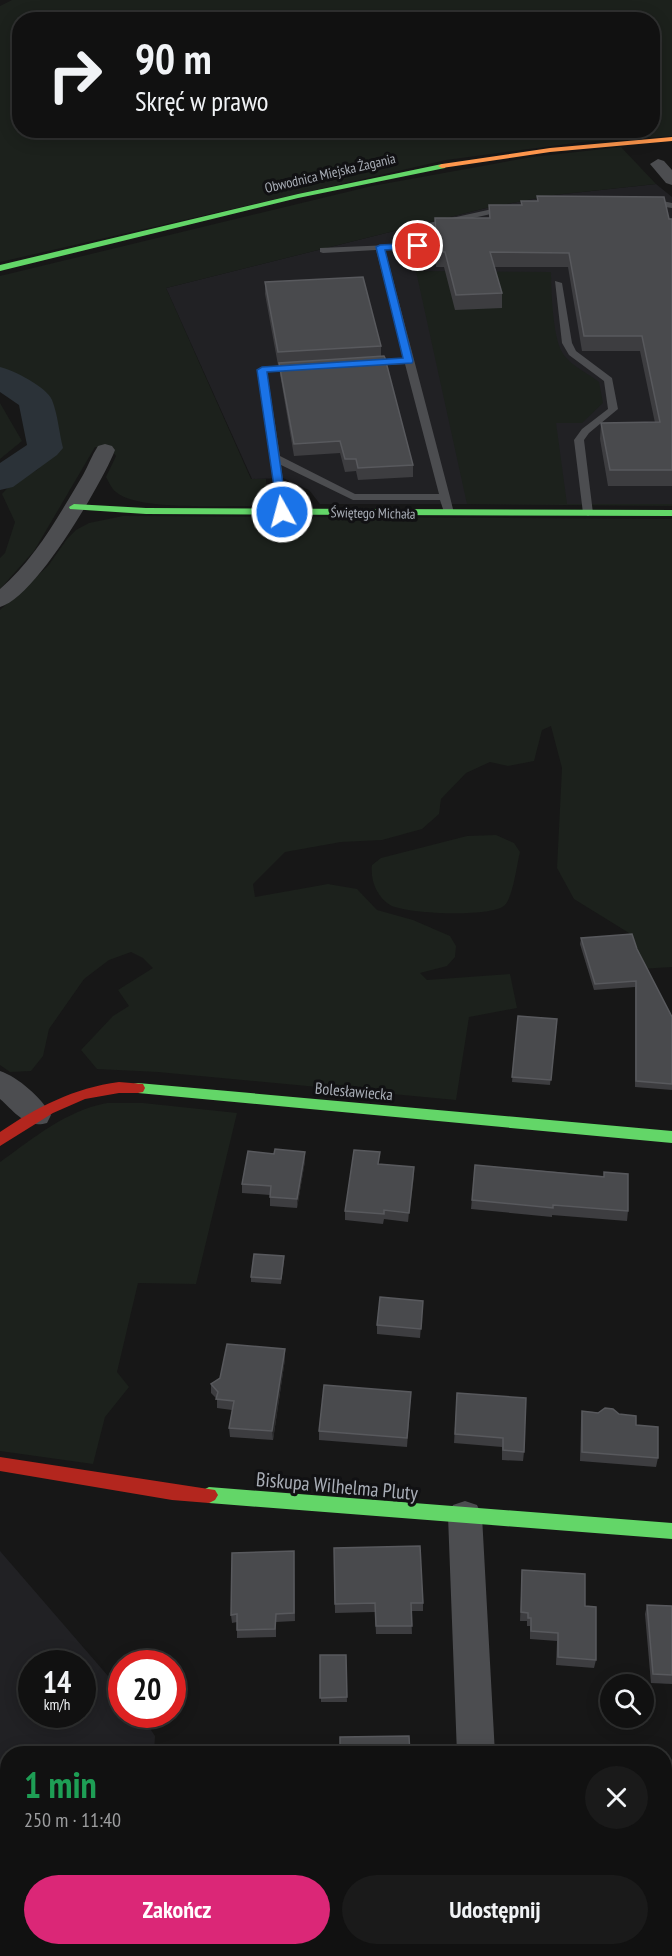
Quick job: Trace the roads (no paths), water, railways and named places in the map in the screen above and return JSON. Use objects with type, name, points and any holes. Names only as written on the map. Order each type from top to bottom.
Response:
[{"type":"street","name":"Obwodnica Miejska Żagania","points":[[6,266],[442,166],[575,147],[672,139]]},
{"type":"street","points":[[672,163],[658,164],[672,180]]},
{"type":"street","points":[[0,599],[24,578],[39,560],[75,507],[105,450]]},
{"type":"street","name":"Świętego Michała","points":[[75,507],[146,511],[672,513]]},
{"type":"street","points":[[0,1082],[37,1115]]},
{"type":"street","name":"Bolesławiecka","points":[[0,1140],[37,1115],[70,1097],[90,1091],[130,1087],[672,1137]]},
{"type":"street","name":"Biskupa Wilhelma Pluty","points":[[0,1464],[172,1492],[672,1531]]},
{"type":"street","points":[[465,1516],[476,1746]]},
{"type":"lane","points":[[642,202],[658,202],[672,206]]},
{"type":"lane","points":[[423,261],[414,229],[517,206]]},
{"type":"lane","points":[[323,250],[418,246]]},
{"type":"lane","points":[[380,247],[449,513]]},
{"type":"lane","points":[[558,283],[567,343],[572,353],[609,380],[613,408],[607,416],[582,433],[579,440],[588,513]]},
{"type":"lane","points":[[361,363],[408,361]]},
{"type":"lane","points":[[282,512],[262,370],[305,367]]},
{"type":"lane","points":[[276,458],[353,497],[446,497]]},
{"type":"waterway","points":[[0,377],[35,400],[45,448],[0,479]]}]
